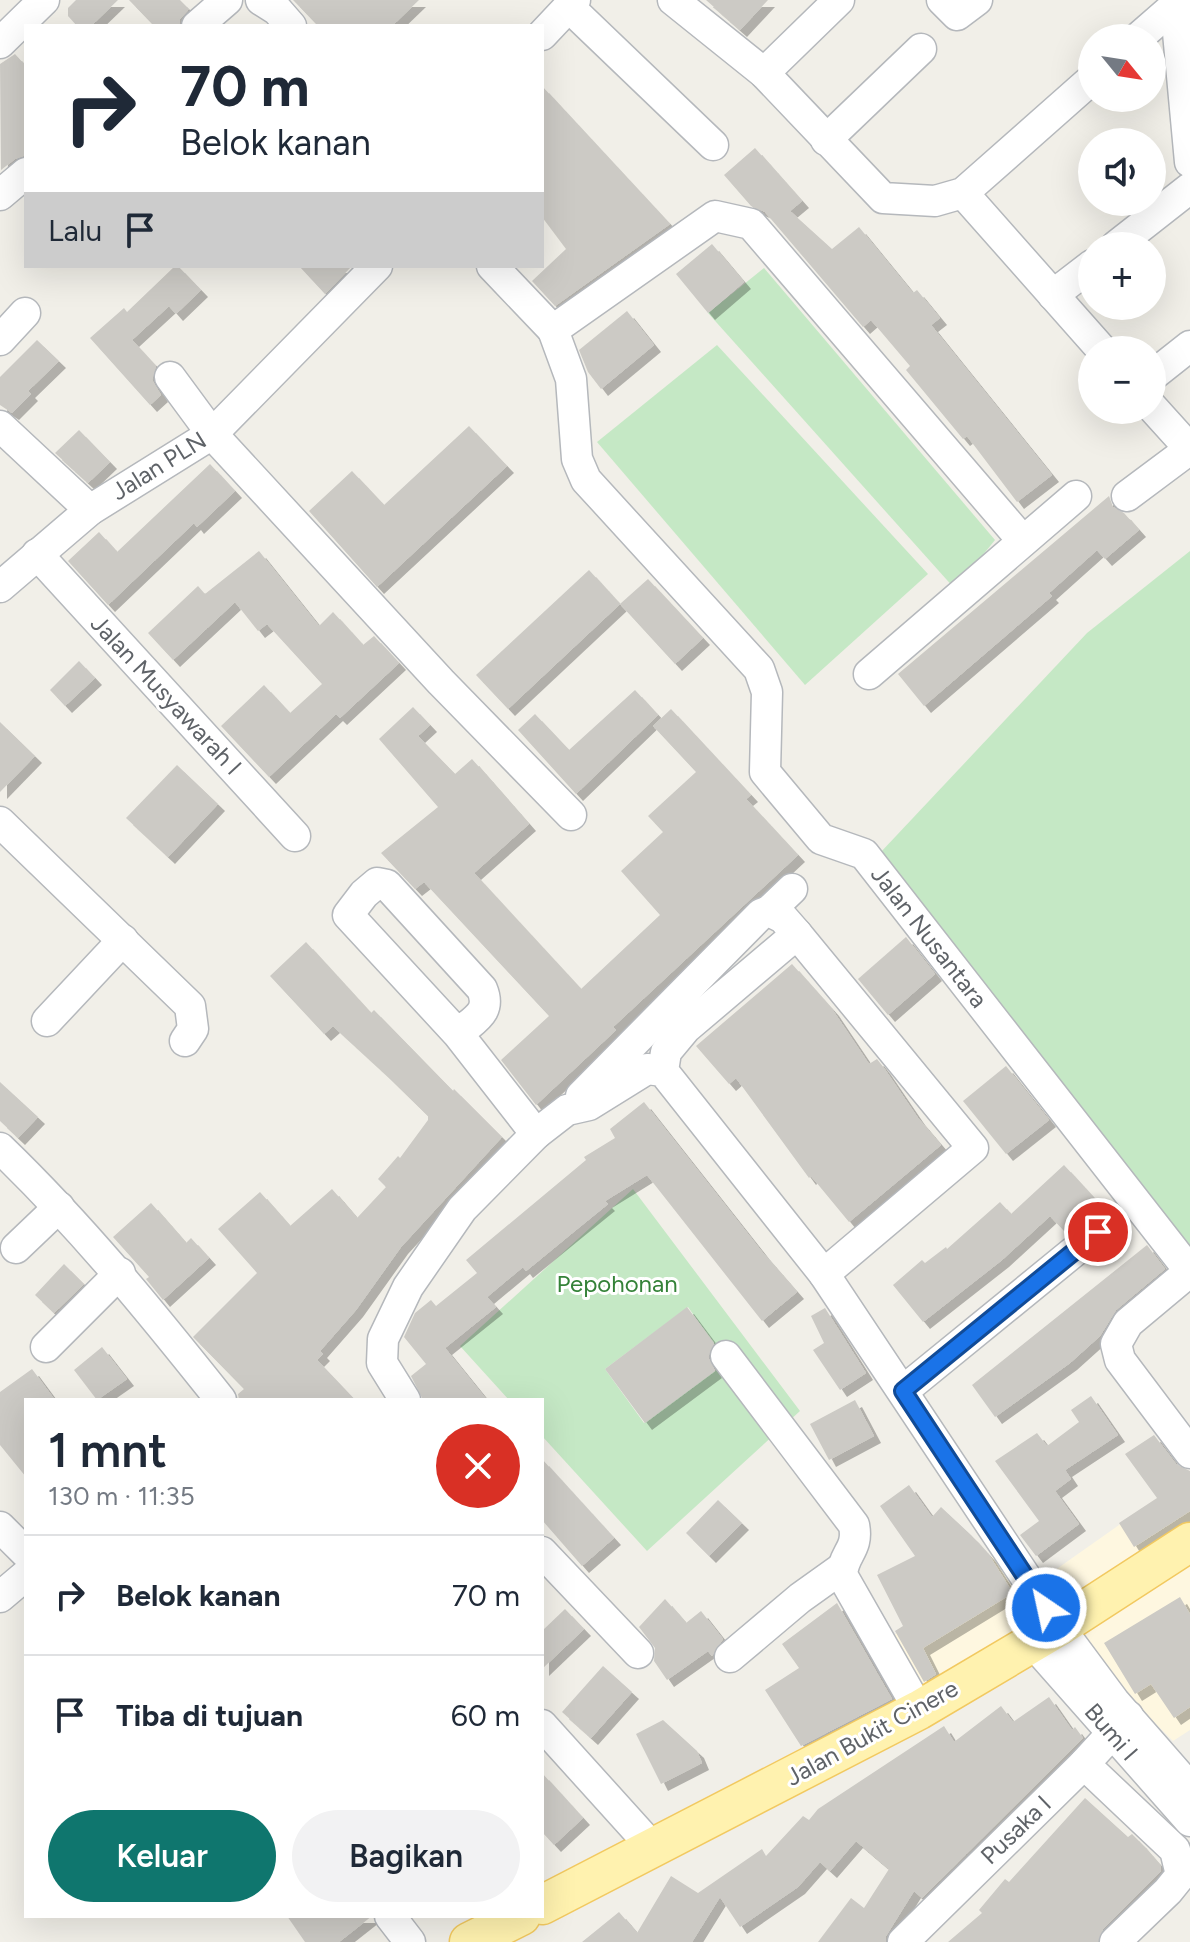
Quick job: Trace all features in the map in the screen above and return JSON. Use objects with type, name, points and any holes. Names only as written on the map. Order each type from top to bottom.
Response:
[{"type":"main road","name":"Jalan Bukit Cinere","points":[[544,1904],[919,1710],[1190,1542]]},
{"type":"main road","points":[[469,1942],[517,1918]]},
{"type":"street","points":[[0,43],[44,0]]},
{"type":"street","points":[[199,24],[227,0]]},
{"type":"street","points":[[764,73],[839,0]]},
{"type":"street","points":[[942,0],[957,15],[977,0]]},
{"type":"street","points":[[675,1],[764,73],[883,198],[935,201],[963,193],[1078,91]]},
{"type":"street","points":[[1153,24],[1176,2]]},
{"type":"street","points":[[1176,2],[1190,162]]},
{"type":"street","points":[[544,33],[572,4],[713,145]]},
{"type":"street","points":[[826,140],[921,49]]},
{"type":"street","points":[[0,195],[24,175]]},
{"type":"street","points":[[1134,232],[1190,188]]},
{"type":"street","points":[[963,193],[1090,336]]},
{"type":"street","points":[[494,268],[553,330],[715,216],[751,224],[1023,541]]},
{"type":"street","name":"Jalan PLN","points":[[0,587],[90,510],[212,434],[375,268]]},
{"type":"street","points":[[1053,295],[1078,276]]},
{"type":"street","points":[[0,340],[25,313]]},
{"type":"street","name":"Jalan Nusantara","points":[[553,330],[571,379],[577,459],[586,480],[759,669],[767,692],[765,772],[821,839],[864,854],[1185,1265],[1183,1277],[1128,1323],[1116,1344],[1120,1360],[1190,1453]]},
{"type":"street","points":[[1166,365],[1190,346]]},
{"type":"street","points":[[170,377],[212,434],[441,682],[571,815]]},
{"type":"street","points":[[1127,496],[1190,449],[1166,422]]},
{"type":"street","points":[[0,426],[90,510]]},
{"type":"street","points":[[869,674],[1076,496]]},
{"type":"street","name":"Jalan Musyawarah I","points":[[37,554],[295,836]]},
{"type":"street","points":[[0,822],[190,1006],[193,1029],[185,1041]]},
{"type":"street","points":[[458,1034],[485,1009],[482,989],[387,885],[377,883],[348,915],[458,1034],[536,1134]]},
{"type":"street","points":[[404,1398],[382,1363],[383,1339],[408,1287],[462,1209],[536,1134],[567,1110],[761,914],[769,911],[792,889]]},
{"type":"street","points":[[769,911],[783,918],[797,934],[973,1148],[824,1274]]},
{"type":"street","points":[[567,1110],[589,1105],[664,1062],[686,1028],[797,934]]},
{"type":"street","points":[[47,1021],[123,940]]},
{"type":"street","name":"Bumi I","points":[[652,1025],[664,1062],[824,1274],[903,1391],[1045,1634],[1120,1725],[1190,1821]]},
{"type":"street","points":[[0,1148],[120,1273],[219,1398]]},
{"type":"street","points":[[16,1248],[59,1207]]},
{"type":"street","points":[[903,1391],[1098,1232]]},
{"type":"street","points":[[46,1347],[120,1273]]},
{"type":"street","points":[[726,1356],[854,1525],[857,1539],[842,1568],[800,1598],[730,1657]]},
{"type":"street","points":[[0,1527],[24,1551]]},
{"type":"street","points":[[544,1554],[638,1653]]},
{"type":"street","points":[[842,1568],[842,1575],[919,1710]]},
{"type":"street","points":[[0,1597],[24,1577]]},
{"type":"street","name":"Bumi I","points":[[1120,1725],[1190,1788]]},
{"type":"street","name":"Pusaka I","points":[[915,1938],[1120,1725]]},
{"type":"street","points":[[544,1727],[654,1849]]},
{"type":"street","points":[[1084,1764],[1175,1850],[1180,1878],[1115,1942]]},
{"type":"street","points":[[392,1918],[410,1942]]},
{"type":"shaded area","points":[[1190,1475],[1190,1730],[1173,1741],[1067,1635],[921,1718],[882,1645],[1011,1541],[1041,1580]]},
{"type":"green space","points":[[764,268],[995,540],[955,589],[708,313]]},
{"type":"green space","points":[[717,345],[928,574],[805,685],[597,442]]},
{"type":"green space","points":[[1190,551],[1190,1263],[880,853],[1087,633]]},
{"type":"green space","name":"Pepohonan","points":[[633,1189],[800,1411],[647,1551],[544,1438],[544,1398],[507,1398],[460,1346]],"holes":[[[688,1307],[727,1362],[644,1423],[605,1369]]]},
{"type":"building","points":[[76,0],[118,0],[93,24],[75,24],[68,16],[68,8]]},
{"type":"building","points":[[129,0],[180,0],[189,9],[179,24],[152,24]]},
{"type":"building","points":[[293,0],[419,0],[394,24],[316,24]]},
{"type":"building","points":[[706,0],[768,0],[740,30]]},
{"type":"building","points":[[15,54],[24,64],[24,156],[1,170],[0,64]]},
{"type":"building","points":[[544,88],[670,224],[555,306],[532,281],[566,249],[544,220]]},
{"type":"building","points":[[755,148],[802,201],[790,211],[832,249],[859,227],[913,293],[917,290],[940,318],[931,325],[1052,475],[1017,502],[967,436],[963,439],[906,370],[910,366],[871,320],[863,327],[765,212],[751,206],[724,175]]},
{"type":"building","points":[[712,244],[744,282],[708,313],[676,274]]},
{"type":"building","points":[[173,268],[180,268],[201,290],[176,314],[169,306],[132,340],[156,366],[152,380],[161,395],[150,405],[90,338],[124,308],[127,312]]},
{"type":"building","points":[[301,268],[350,268],[325,294]]},
{"type":"building","points":[[627,311],[654,345],[601,389],[588,372],[579,350]]},
{"type":"building","points":[[37,340],[59,361],[28,391],[31,394],[12,413],[0,405],[0,377]]},
{"type":"building","points":[[469,426],[507,466],[377,587],[309,511],[352,471],[384,505]]},
{"type":"building","points":[[79,430],[110,462],[88,483],[55,453]]},
{"type":"building","points":[[210,464],[235,491],[197,527],[194,523],[108,605],[68,561],[99,532],[117,552]]},
{"type":"building","points":[[1109,496],[1113,507],[1124,513],[1139,530],[1105,559],[1097,550],[1049,593],[1052,596],[924,706],[898,674]]},
{"type":"building","points":[[259,551],[319,626],[333,612],[363,645],[374,636],[399,663],[340,718],[336,714],[269,777],[221,726],[264,685],[290,713],[322,684],[267,624],[258,631],[235,602],[173,660],[148,633],[198,586],[205,594]]},
{"type":"building","points":[[589,570],[620,604],[508,709],[476,675]]},
{"type":"building","points":[[648,579],[703,638],[675,664],[620,604]]},
{"type":"building","points":[[79,661],[95,678],[65,706],[50,690]]},
{"type":"building","points":[[635,690],[658,715],[576,794],[518,730],[535,714],[569,750]]},
{"type":"building","points":[[413,707],[430,725],[418,736],[455,774],[472,759],[529,824],[474,873],[581,989],[660,915],[621,871],[663,832],[648,816],[696,772],[653,726],[671,709],[751,795],[746,799],[798,855],[613,1027],[616,1030],[536,1105],[501,1060],[549,1016],[424,882],[415,889],[381,853],[438,807],[379,739]]},
{"type":"building","points":[[0,722],[35,756],[0,792]]},
{"type":"building","points":[[177,765],[218,804],[168,857],[126,818]]},
{"type":"building","points":[[906,937],[935,974],[888,1015],[858,979]]},
{"type":"building","points":[[306,942],[371,1013],[374,1010],[502,1137],[401,1247],[356,1310],[320,1351],[323,1354],[317,1360],[353,1398],[239,1398],[238,1394],[244,1389],[193,1337],[257,1273],[218,1229],[260,1192],[290,1226],[332,1189],[357,1218],[386,1187],[378,1179],[398,1156],[400,1158],[428,1120],[428,1116],[333,1026],[324,1034],[270,976]]},
{"type":"building","points":[[792,964],[832,1009],[869,1064],[877,1059],[941,1145],[849,1222],[811,1176],[809,1178],[736,1078],[729,1084],[696,1046]]},
{"type":"building","points":[[1006,1066],[1049,1120],[1006,1154],[963,1101]]},
{"type":"building","points":[[0,1082],[38,1117],[18,1138],[0,1121]]},
{"type":"building","points":[[644,1102],[797,1292],[762,1321],[647,1175],[605,1201],[608,1204],[526,1271],[523,1267],[487,1297],[496,1307],[445,1348],[485,1398],[422,1398],[411,1376],[426,1364],[404,1337],[415,1313],[431,1300],[436,1306],[477,1273],[466,1260],[586,1160],[584,1157],[615,1138],[610,1129]]},
{"type":"building","points":[[1064,1165],[1098,1202],[1065,1232],[1050,1216],[1002,1260],[923,1322],[893,1285],[922,1260],[925,1263],[947,1249],[1000,1202],[1011,1214]]},
{"type":"building","points":[[151,1203],[186,1243],[191,1238],[209,1258],[163,1300],[146,1279],[149,1277],[113,1237]]},
{"type":"building","points":[[1147,1245],[1165,1269],[1116,1310],[1100,1336],[1070,1363],[995,1417],[972,1385]]},
{"type":"building","points":[[64,1264],[84,1284],[54,1313],[35,1295]]},
{"type":"building","points":[[687,1307],[714,1343],[708,1357],[715,1371],[645,1423],[605,1369]]},
{"type":"building","points":[[825,1308],[866,1373],[840,1390],[813,1350],[824,1343],[811,1316]]},
{"type":"building","points":[[102,1347],[127,1379],[95,1398],[74,1370]]},
{"type":"building","points":[[32,1369],[54,1398],[24,1398],[24,1475],[0,1445],[0,1392]]},
{"type":"building","points":[[1091,1396],[1118,1435],[1065,1470],[1071,1479],[1055,1491],[1079,1524],[1036,1556],[1020,1535],[1039,1521],[995,1461],[1037,1433],[1047,1446],[1079,1422],[1071,1410]]},
{"type":"building","points":[[855,1400],[874,1436],[829,1460],[810,1424]]},
{"type":"building","points":[[1154,1435],[1176,1464],[1190,1471],[1190,1511],[1134,1547],[1119,1523],[1157,1498],[1125,1454]]},
{"type":"building","points":[[544,1461],[614,1538],[582,1566],[544,1522]]},
{"type":"building","points":[[909,1485],[932,1517],[941,1507],[971,1535],[989,1555],[1013,1593],[923,1648],[936,1674],[924,1682],[895,1631],[903,1626],[877,1575],[915,1556],[880,1506]]},
{"type":"building","points":[[718,1500],[742,1523],[709,1556],[686,1533]]},
{"type":"building","points":[[1180,1597],[1190,1614],[1190,1707],[1174,1718],[1151,1684],[1135,1694],[1104,1643]]},
{"type":"building","points":[[665,1599],[686,1623],[701,1611],[723,1639],[712,1656],[708,1651],[667,1680],[654,1661],[655,1648],[639,1627]]},
{"type":"building","points":[[837,1603],[892,1699],[801,1746],[765,1690],[799,1668],[782,1644]]},
{"type":"building","points":[[565,1609],[584,1629],[544,1667],[544,1629]]},
{"type":"building","points":[[603,1666],[632,1692],[591,1738],[562,1712]]},
{"type":"building","points":[[1049,1697],[1072,1730],[1075,1727],[1083,1738],[922,1898],[914,1891],[886,1936],[886,1942],[818,1942],[851,1898],[864,1908],[889,1869],[856,1841],[830,1871],[820,1862],[798,1887],[740,1927],[720,1897],[692,1942],[582,1942],[619,1912],[637,1933],[671,1876],[698,1893],[762,1849],[766,1856],[803,1816],[809,1820],[818,1809],[944,1726],[954,1742],[1001,1706],[1013,1722]]},
{"type":"building","points":[[663,1720],[697,1751],[702,1763],[661,1784],[636,1734]]},
{"type":"building","points":[[544,1775],[583,1818],[554,1845],[544,1834]]},
{"type":"building","points":[[1085,1798],[1128,1837],[1132,1834],[1160,1865],[1161,1871],[1103,1929],[1098,1942],[948,1942],[982,1913],[979,1910],[1005,1879],[1009,1882]]},
{"type":"building","points":[[288,1918],[369,1918],[339,1942],[305,1942]]},
{"type":"route","points":[[1046,1608],[903,1391],[1098,1232]]}]
